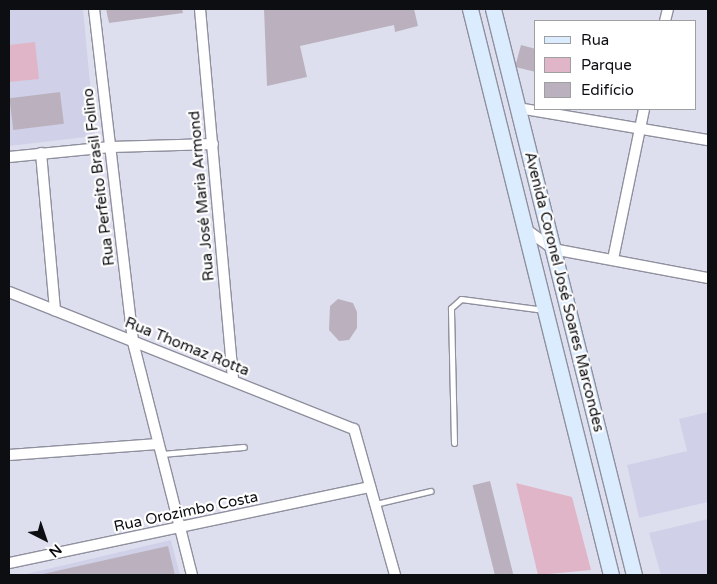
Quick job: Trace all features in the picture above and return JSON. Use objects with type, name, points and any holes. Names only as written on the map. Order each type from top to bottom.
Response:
[{"type":"main road","name":"Avenida Coronel José Soares Marcondes","points":[[470,9],[527,230],[611,575]]},
{"type":"main road","name":"Avenida Coronel José Soares Marcondes","points":[[493,9],[634,575]]},
{"type":"street","name":"Rua Perfeito Brasil Folino","points":[[94,9],[133,342],[192,575]]},
{"type":"street","name":"Rua José Maria Armond","points":[[200,9],[233,381]]},
{"type":"street","points":[[518,108],[640,127],[708,140]]},
{"type":"street","points":[[613,259],[644,110]]},
{"type":"street","points":[[9,157],[111,147],[213,144]]},
{"type":"street","points":[[41,153],[54,310]]},
{"type":"street","points":[[527,230],[553,249],[708,278]]},
{"type":"street","name":"Rua Thomaz Rotta","points":[[9,292],[354,429],[370,487]]},
{"type":"street","points":[[9,455],[160,449]]},
{"type":"street","points":[[370,487],[395,575]]},
{"type":"street","name":"Rua Orozimbo Costa","points":[[9,563],[180,529],[370,487]]},
{"type":"lane","points":[[454,443],[451,308],[461,299],[546,310]]},
{"type":"lane","points":[[160,449],[244,447]]},
{"type":"lane","points":[[374,504],[430,491]]},
{"type":"shaded area","points":[[9,9],[83,9],[95,136],[9,146]]},
{"type":"shaded area","points":[[708,412],[708,502],[639,518],[627,465],[687,451],[679,419]]},
{"type":"shaded area","points":[[708,519],[708,575],[661,575],[649,533]]},
{"type":"shaded area","points":[[171,540],[180,575],[22,575]]},
{"type":"green space","points":[[35,42],[39,79],[9,82],[9,45]]},
{"type":"green space","points":[[516,483],[572,497],[591,570],[538,575]]},
{"type":"building","points":[[106,9],[182,9],[183,13],[109,23]]},
{"type":"building","points":[[264,9],[414,9],[418,26],[395,32],[394,25],[300,46],[307,77],[267,86]]},
{"type":"building","points":[[521,45],[534,48],[534,72],[515,67]]},
{"type":"building","points":[[60,92],[64,124],[13,130],[9,98]]},
{"type":"building","points":[[338,299],[353,303],[357,312],[357,328],[349,340],[339,341],[329,330],[330,306]]},
{"type":"building","points":[[490,481],[513,575],[495,575],[473,485]]},
{"type":"building","points":[[168,546],[175,575],[43,575],[43,574]]}]
